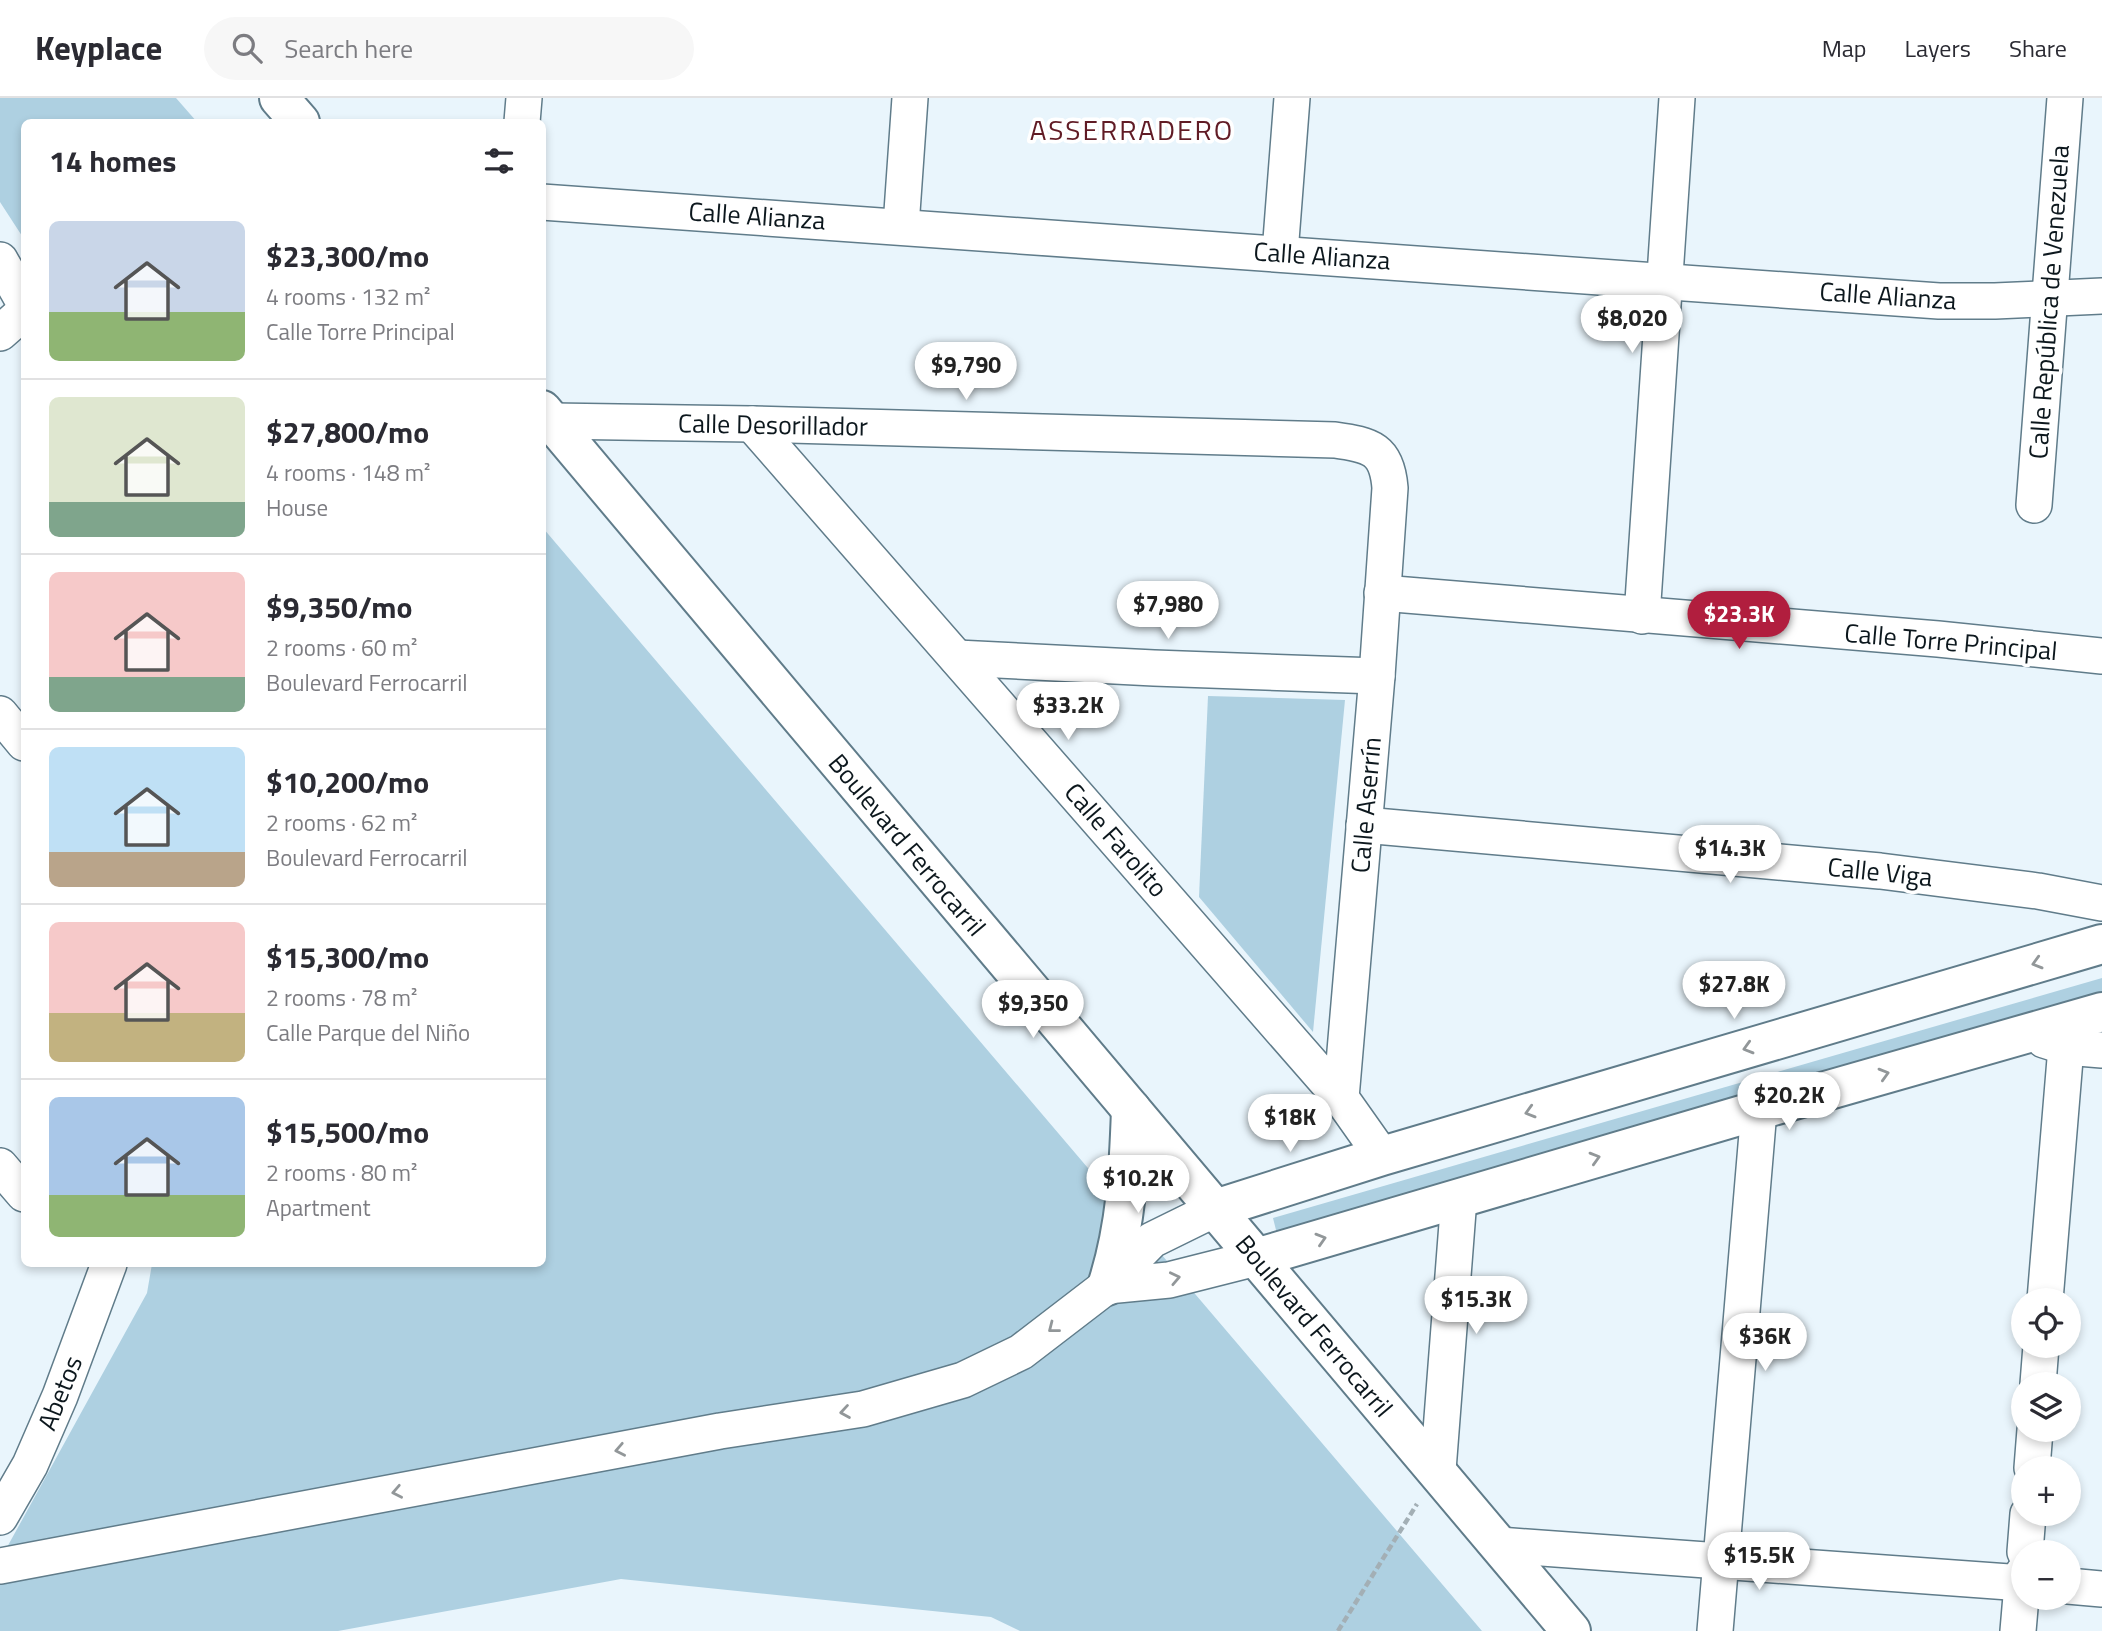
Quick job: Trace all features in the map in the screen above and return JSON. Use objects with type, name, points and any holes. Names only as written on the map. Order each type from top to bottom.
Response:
[{"type":"main road","points":[[279,98],[297,119]]},
{"type":"main road","name":"Boulevard Ferrocarril","points":[[547,416],[1571,1631]]},
{"type":"main road","points":[[1215,1209],[1382,1156],[2102,944]]},
{"type":"main road","points":[[1256,1258],[1759,1110],[2049,1040],[2102,1012]]},
{"type":"main road","points":[[1107,1286],[1117,1255],[1129,1178],[1131,1109]]},
{"type":"street","points":[[522,119],[524,98]]},
{"type":"street","points":[[901,226],[910,98]]},
{"type":"street","points":[[1280,253],[1292,98]]},
{"type":"street","points":[[1642,616],[1677,98]]},
{"type":"street","name":"Calle República de Venezuela","points":[[2034,505],[2065,98]]},
{"type":"street","name":"Calle Alianza","points":[[546,202],[1939,301],[2049,300],[2102,296]]},
{"type":"street","points":[[0,260],[21,297]]},
{"type":"street","points":[[0,333],[21,315]]},
{"type":"street","name":"Calle Desorillador","points":[[547,416],[1335,440],[1371,448]]},
{"type":"street","name":"Calle Farolito","points":[[752,424],[1341,1098]]},
{"type":"street","name":"Calle Aserrín","points":[[1341,1098],[1390,488],[1388,470],[1371,448]]},
{"type":"street","name":"Calle Torre Principal","points":[[1382,593],[1925,638],[2102,656]]},
{"type":"street","points":[[957,658],[1377,676]]},
{"type":"street","points":[[0,713],[21,739]]},
{"type":"street","name":"Calle Viga","points":[[1364,825],[1880,871],[2038,891],[2102,903]]},
{"type":"street","points":[[2045,1288],[2049,1040],[2102,1050]]},
{"type":"street","points":[[1341,1098],[1382,1156]]},
{"type":"street","points":[[1715,1631],[1759,1110]]},
{"type":"street","points":[[0,1166],[21,1190]]},
{"type":"street","points":[[1438,1470],[1459,1198]]},
{"type":"street","points":[[0,1566],[720,1431],[863,1409],[963,1380],[1021,1352],[1107,1286],[1152,1240],[1215,1209]]},
{"type":"street","points":[[1107,1286],[1169,1280],[1256,1258]]},
{"type":"street","name":"Abetos","points":[[0,1517],[30,1465],[60,1396],[99,1270]]},
{"type":"street","points":[[1499,1545],[2011,1582]]},
{"type":"street","points":[[2081,1587],[2102,1589]]},
{"type":"street","points":[[2018,1631],[2020,1610]]},
{"type":"path","points":[[1338,1631],[1438,1470]]},
{"type":"shaded area","points":[[0,98],[176,98],[194,119],[21,119],[21,234],[0,202]]},
{"type":"shaded area","points":[[546,532],[1482,1631],[1020,1631],[991,1617],[621,1579],[338,1631],[0,1631],[0,1560],[147,1293],[151,1267],[546,1267]]},
{"type":"shaded area","points":[[1208,696],[1345,700],[1313,1032],[1199,897]]},
{"type":"shaded area","points":[[2102,978],[2102,998],[1277,1234],[1273,1218]]},
{"type":"district","name":"ASSERRADERO","points":[[1132,130]]}]
